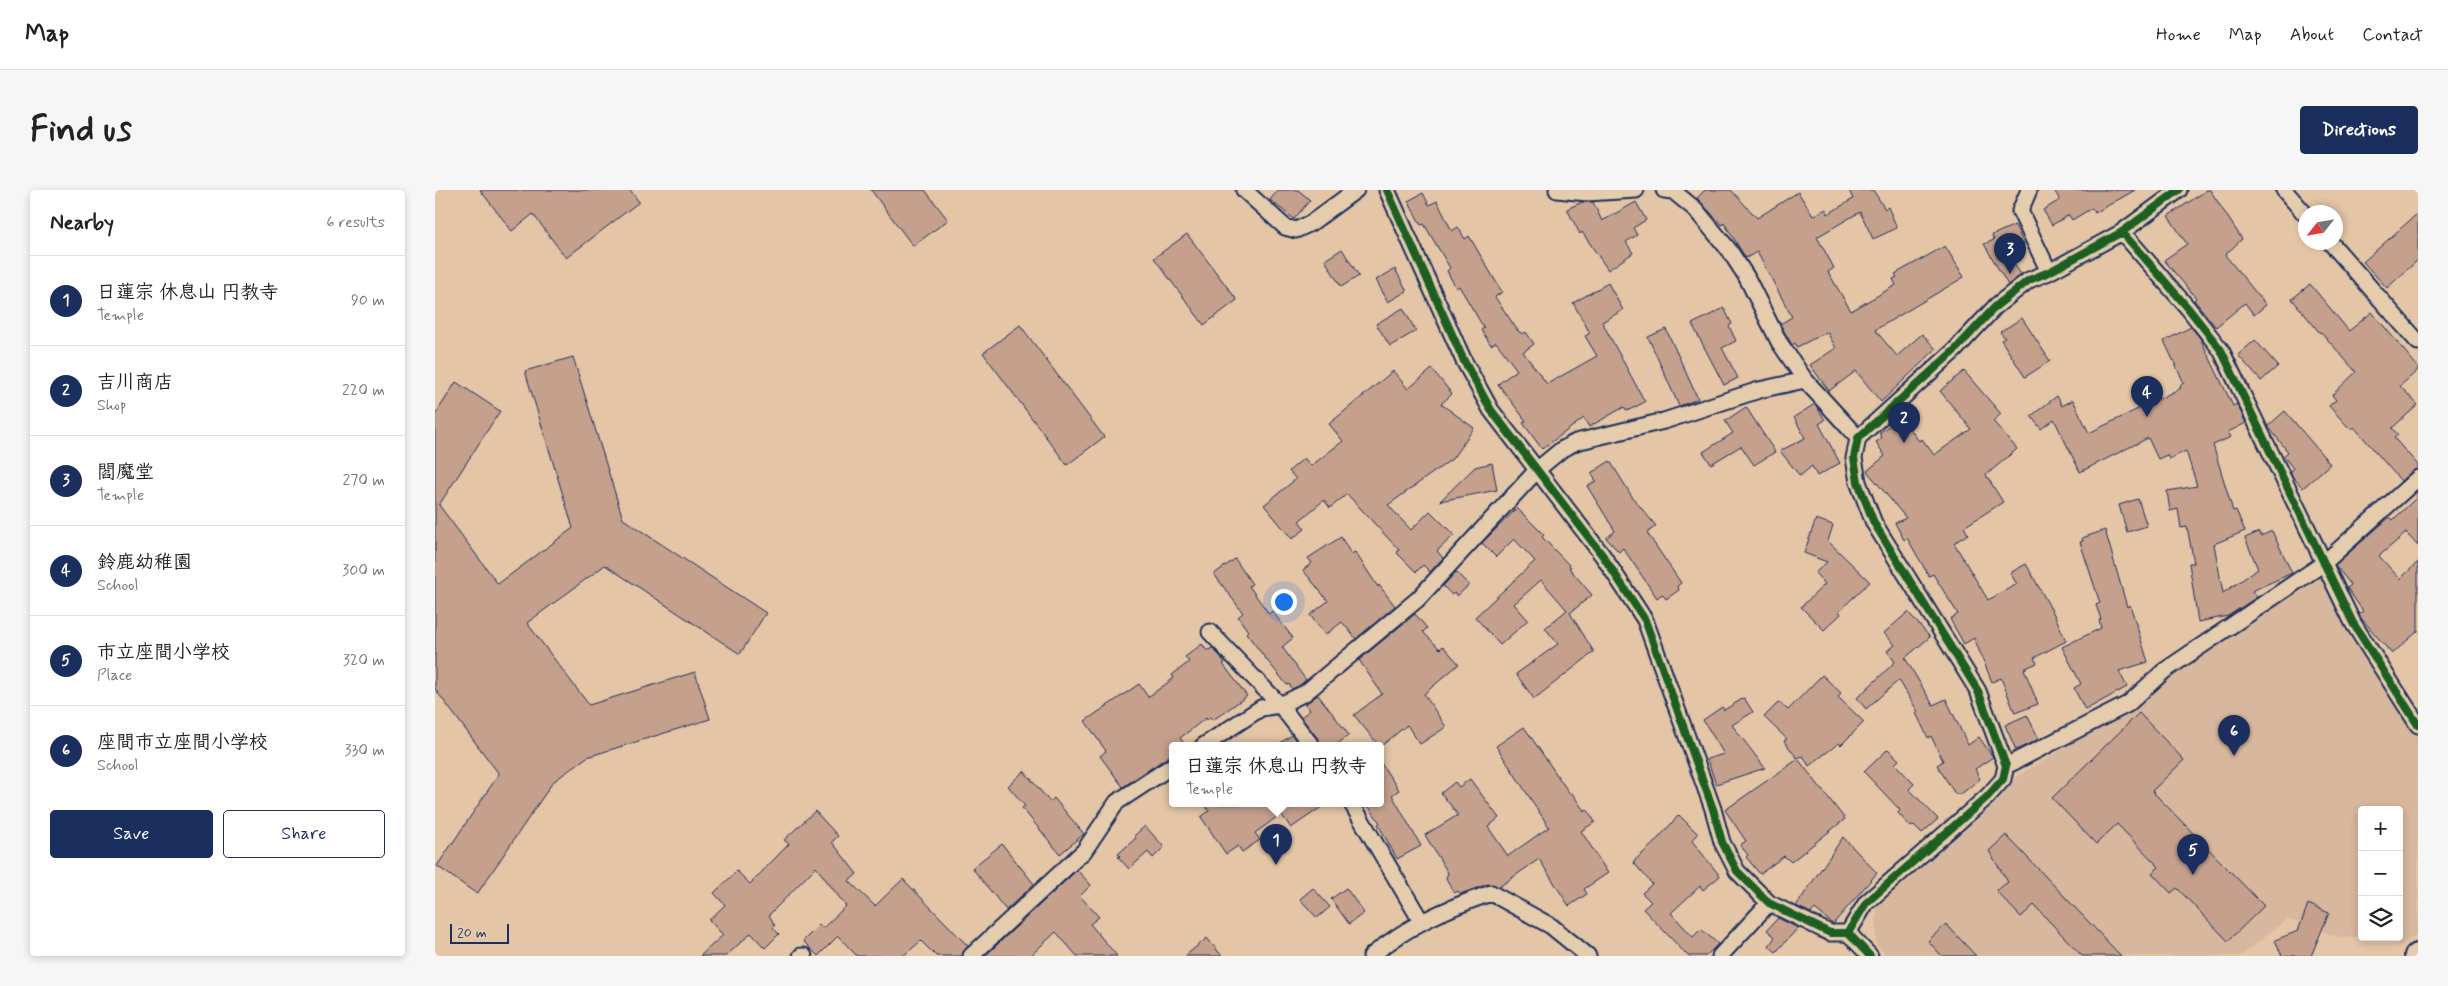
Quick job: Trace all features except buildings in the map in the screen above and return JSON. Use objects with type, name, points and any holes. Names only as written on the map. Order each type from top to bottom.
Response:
[{"type":"street","points":[[1244,190],[1285,227],[1296,230],[1311,223],[1356,190]]},
{"type":"street","points":[[1387,190],[1464,360],[1491,410],[1539,469],[1603,556],[1645,620],[1713,810],[1722,842],[1737,871],[1769,903],[1831,933],[1848,933],[1870,956]]},
{"type":"street","points":[[1557,190],[1596,193],[1636,190]]},
{"type":"street","points":[[1664,190],[1673,191],[1695,209],[1729,250],[1746,276],[1779,342],[1805,380],[1857,438]]},
{"type":"street","points":[[2029,190],[2020,211],[2049,272]]},
{"type":"street","points":[[1848,933],[1866,903],[1987,798],[2003,779],[2006,766],[1978,691],[1874,523],[1858,482],[1854,458],[1857,438],[1955,350],[1996,306],[2029,280],[2049,272],[2122,232],[2179,190]]},
{"type":"street","points":[[2284,190],[2298,206]]},
{"type":"street","points":[[2122,232],[2188,308],[2221,350],[2353,623],[2418,725]]},
{"type":"street","points":[[2337,250],[2418,342]]},
{"type":"street","points":[[1209,742],[1261,708],[1280,705],[1305,693],[1418,599],[1539,469],[1561,450],[1576,442],[1664,422],[1759,390],[1805,380]]},
{"type":"street","points":[[2006,766],[2129,704],[2165,671],[2324,563],[2418,478]]},
{"type":"street","points":[[1210,632],[1280,705],[1309,742]]},
{"type":"street","points":[[971,956],[1084,851],[1117,802],[1169,768]]},
{"type":"street","points":[[1354,807],[1421,921]]},
{"type":"street","points":[[1371,956],[1421,921],[1448,908],[1491,893],[1551,926],[1589,956]]},
{"type":"street","points":[[1720,956],[1769,903]]},
{"type":"shaded area","points":[[2321,576],[2359,645],[2418,736],[2418,933],[2398,947],[2394,941],[2403,941],[2403,806],[2358,806],[2358,936],[2342,938],[2287,919],[2240,956],[1888,956],[1876,944],[1877,907],[1989,809],[2018,776],[2134,706],[2169,675]]},
{"type":"cycle path","points":[[1387,190],[1464,361],[1491,410],[1603,556],[1645,620],[1713,809],[1722,842],[1737,871],[1769,903],[1830,933],[1848,933],[1870,956]]},
{"type":"cycle path","points":[[1848,933],[1866,903],[1987,797],[2003,779],[2006,766],[1978,691],[1874,523],[1858,482],[1854,458],[1858,438],[1955,350],[1996,306],[2029,280],[2049,272],[2122,232],[2179,190]]},
{"type":"cycle path","points":[[2122,232],[2188,308],[2221,350],[2353,623],[2418,725]]},
{"type":"place","name":"閻魔堂","points":[[2010,274]]},
{"type":"place","name":"鈴鹿幼稚園","points":[[2147,417]]},
{"type":"place","name":"吉川商店","points":[[1904,443]]},
{"type":"place","name":"座間市立座間小学校","points":[[2234,756]]},
{"type":"place","name":"日蓮宗 休息山 円教寺","points":[[1276,865]]},
{"type":"place","name":"市立座間小学校","points":[[2193,875]]}]
